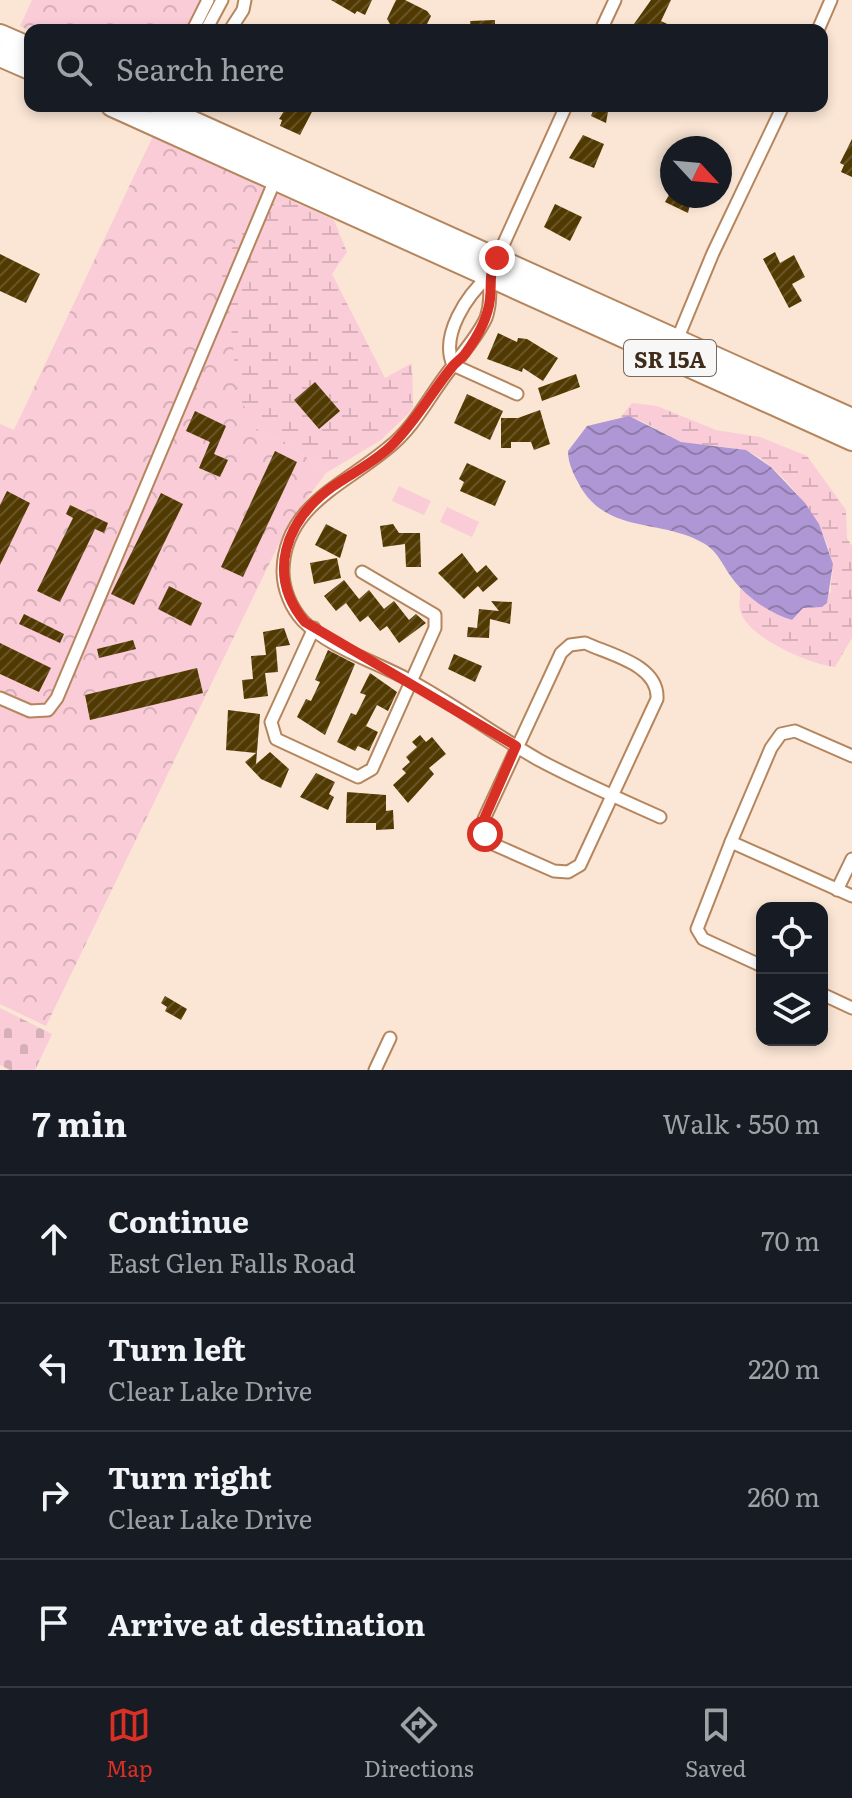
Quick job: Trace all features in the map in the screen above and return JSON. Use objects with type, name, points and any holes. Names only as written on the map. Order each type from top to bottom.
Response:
[{"type":"highway","points":[[0,35],[24,45]]},
{"type":"highway","points":[[0,56],[24,66]]},
{"type":"highway","name":"SR 15A","points":[[154,112],[158,116],[183,117],[852,440]]},
{"type":"highway","name":"SR 15A","points":[[155,112],[275,180],[677,340],[852,419]]},
{"type":"street","points":[[196,24],[208,0]]},
{"type":"street","points":[[209,24],[222,0]]},
{"type":"street","points":[[234,24],[245,0]]},
{"type":"street","points":[[604,24],[615,0]]},
{"type":"street","points":[[821,24],[831,0]]},
{"type":"street","points":[[517,394],[453,365],[449,354],[456,325],[473,290],[493,267],[563,112]]},
{"type":"street","points":[[677,340],[713,253],[780,112]]},
{"type":"street","points":[[0,698],[30,711],[48,710],[57,698],[275,180]]},
{"type":"street","points":[[493,267],[487,316],[463,357],[453,365],[417,419],[390,447],[329,489],[298,519],[283,556],[283,581],[292,607],[314,628],[412,682],[516,746],[660,817]]},
{"type":"street","points":[[456,325],[477,333]]},
{"type":"street","points":[[314,628],[271,722],[276,739],[300,753],[358,777],[372,769],[435,628],[435,615],[362,572]]},
{"type":"street","points":[[585,643],[648,672],[658,687],[657,699],[580,865],[568,872],[554,871],[495,845],[485,834],[484,819],[516,746],[561,653],[570,645],[585,643]]},
{"type":"street","points":[[756,963],[703,939],[697,929],[771,748],[781,734],[795,731],[852,756]]},
{"type":"street","points":[[731,842],[852,896]]},
{"type":"street","points":[[837,890],[852,859]]},
{"type":"street","points":[[828,997],[852,1008]]},
{"type":"street","points":[[375,1070],[390,1038]]},
{"type":"green space","points":[[32,0],[201,0],[190,24],[20,26]]},
{"type":"green space","points":[[153,136],[290,200],[273,206],[228,298],[257,431],[291,444],[326,473],[289,523],[46,1026],[0,1004],[0,424],[14,430]]},
{"type":"green space","points":[[290,200],[334,220],[347,252],[332,274],[385,378],[412,363],[413,407],[409,413],[381,440],[326,473],[291,444],[257,431],[238,394],[228,298],[220,272],[248,217]]},
{"type":"green space","points":[[632,403],[657,406],[716,430],[760,437],[807,456],[846,510],[847,538],[852,546],[852,638],[835,667],[797,656],[769,641],[748,624],[740,609],[740,589],[772,612],[791,620],[803,607],[813,608],[831,592],[832,565],[828,548],[799,496],[771,466],[757,456],[735,448],[682,442],[644,422],[620,418]]},
{"type":"green space","points":[[399,486],[431,501],[424,515],[392,501]]},
{"type":"green space","points":[[447,507],[479,522],[472,537],[440,522]]},
{"type":"green space","points":[[0,1008],[52,1034],[35,1070],[10,1070],[0,1065]]},
{"type":"water","points":[[629,416],[681,442],[746,450],[771,467],[805,503],[819,524],[833,564],[827,603],[822,607],[803,608],[792,620],[784,617],[759,604],[744,591],[710,547],[688,536],[621,519],[605,512],[592,501],[574,474],[568,451],[587,426]]},
{"type":"building","points":[[331,0],[372,0],[365,15],[357,11],[355,14]]},
{"type":"building","points":[[396,0],[405,0],[431,16],[427,24],[390,24],[387,19]]},
{"type":"building","points":[[651,0],[671,0],[661,21],[667,24],[634,24]]},
{"type":"building","points":[[495,20],[495,24],[470,24],[470,21]]},
{"type":"building","points":[[283,112],[312,112],[300,135],[280,126],[282,120],[279,119]]},
{"type":"building","points":[[593,112],[608,112],[606,123],[591,116]]},
{"type":"building","points":[[583,135],[604,144],[594,168],[569,158]]},
{"type":"building","points":[[852,139],[852,177],[841,172],[844,165],[840,163]]},
{"type":"building","points":[[555,204],[582,217],[570,241],[544,227]]},
{"type":"building","points":[[775,252],[780,263],[794,255],[805,277],[792,284],[802,301],[789,308],[763,259]]},
{"type":"building","points":[[0,254],[40,274],[26,303],[0,291]]},
{"type":"building","points":[[498,333],[517,342],[518,338],[527,339],[558,358],[543,381],[523,368],[522,372],[487,359]]},
{"type":"building","points":[[576,374],[580,387],[542,401],[538,388]]},
{"type":"building","points":[[315,382],[340,411],[319,429],[294,400]]},
{"type":"building","points":[[467,394],[503,411],[490,440],[454,423]]},
{"type":"building","points":[[540,410],[550,444],[534,450],[531,442],[511,442],[511,448],[501,448],[501,418],[518,418]]},
{"type":"building","points":[[195,411],[226,426],[214,454],[228,460],[220,477],[199,468],[210,442],[186,431]]},
{"type":"building","points":[[275,451],[297,462],[243,577],[221,567]]},
{"type":"building","points":[[467,463],[506,481],[495,506],[460,491],[464,482],[459,479]]},
{"type":"building","points":[[7,491],[30,503],[0,565],[0,505]]},
{"type":"building","points":[[161,493],[183,504],[134,605],[111,594]]},
{"type":"building","points":[[70,505],[108,523],[104,533],[95,529],[60,602],[37,591],[73,518],[66,514]]},
{"type":"building","points":[[326,524],[347,535],[340,558],[315,545]]},
{"type":"building","points":[[393,524],[399,533],[420,533],[421,567],[406,567],[405,544],[383,547],[380,526]]},
{"type":"building","points":[[462,553],[477,573],[486,565],[498,579],[483,592],[478,586],[464,599],[438,573]]},
{"type":"building","points":[[337,558],[341,578],[314,584],[310,563]]},
{"type":"building","points":[[344,580],[359,599],[369,590],[384,609],[394,601],[409,620],[416,614],[426,623],[399,643],[387,626],[380,631],[368,616],[360,622],[346,603],[336,611],[324,596]]},
{"type":"building","points":[[169,586],[202,603],[191,626],[158,609]]},
{"type":"building","points":[[491,601],[512,602],[510,624],[490,619],[489,638],[467,637],[468,627],[477,628],[479,609],[499,611]]},
{"type":"building","points":[[24,614],[64,634],[60,643],[19,624]]},
{"type":"building","points":[[284,628],[290,645],[276,647],[278,672],[265,673],[268,696],[244,699],[242,680],[253,679],[251,656],[266,655],[263,632]]},
{"type":"building","points":[[133,640],[136,649],[99,658],[97,649]]},
{"type":"building","points":[[0,643],[51,668],[39,692],[0,674]]},
{"type":"building","points":[[328,650],[355,664],[325,735],[297,717],[306,699],[311,701],[320,682],[315,680]]},
{"type":"building","points":[[454,654],[482,666],[475,682],[448,669]]},
{"type":"building","points":[[197,668],[203,693],[90,720],[85,695]]},
{"type":"building","points":[[370,673],[397,692],[388,711],[377,705],[366,726],[378,732],[369,751],[358,746],[355,751],[337,742],[351,713],[356,715],[366,695],[360,693]]},
{"type":"building","points":[[228,710],[260,714],[256,764],[270,752],[289,769],[281,788],[261,779],[245,762],[256,753],[226,750]]},
{"type":"building","points":[[420,735],[426,742],[432,737],[446,754],[429,768],[434,774],[408,803],[393,785],[406,773],[402,769],[410,762],[406,757],[417,747],[412,742]]},
{"type":"building","points":[[316,773],[335,782],[329,794],[334,797],[328,810],[300,797]]},
{"type":"building","points":[[347,792],[386,795],[386,811],[393,810],[394,829],[376,830],[376,823],[346,823]]},
{"type":"building","points":[[165,996],[187,1009],[181,1020],[165,1011],[167,1007],[161,1003]]},
{"type":"route","points":[[485,834],[484,819],[516,746],[412,682],[334,642],[305,622],[292,607],[283,581],[283,556],[298,519],[329,489],[390,447],[417,419],[453,365],[463,357],[487,316],[491,297],[489,276],[497,258]]}]
